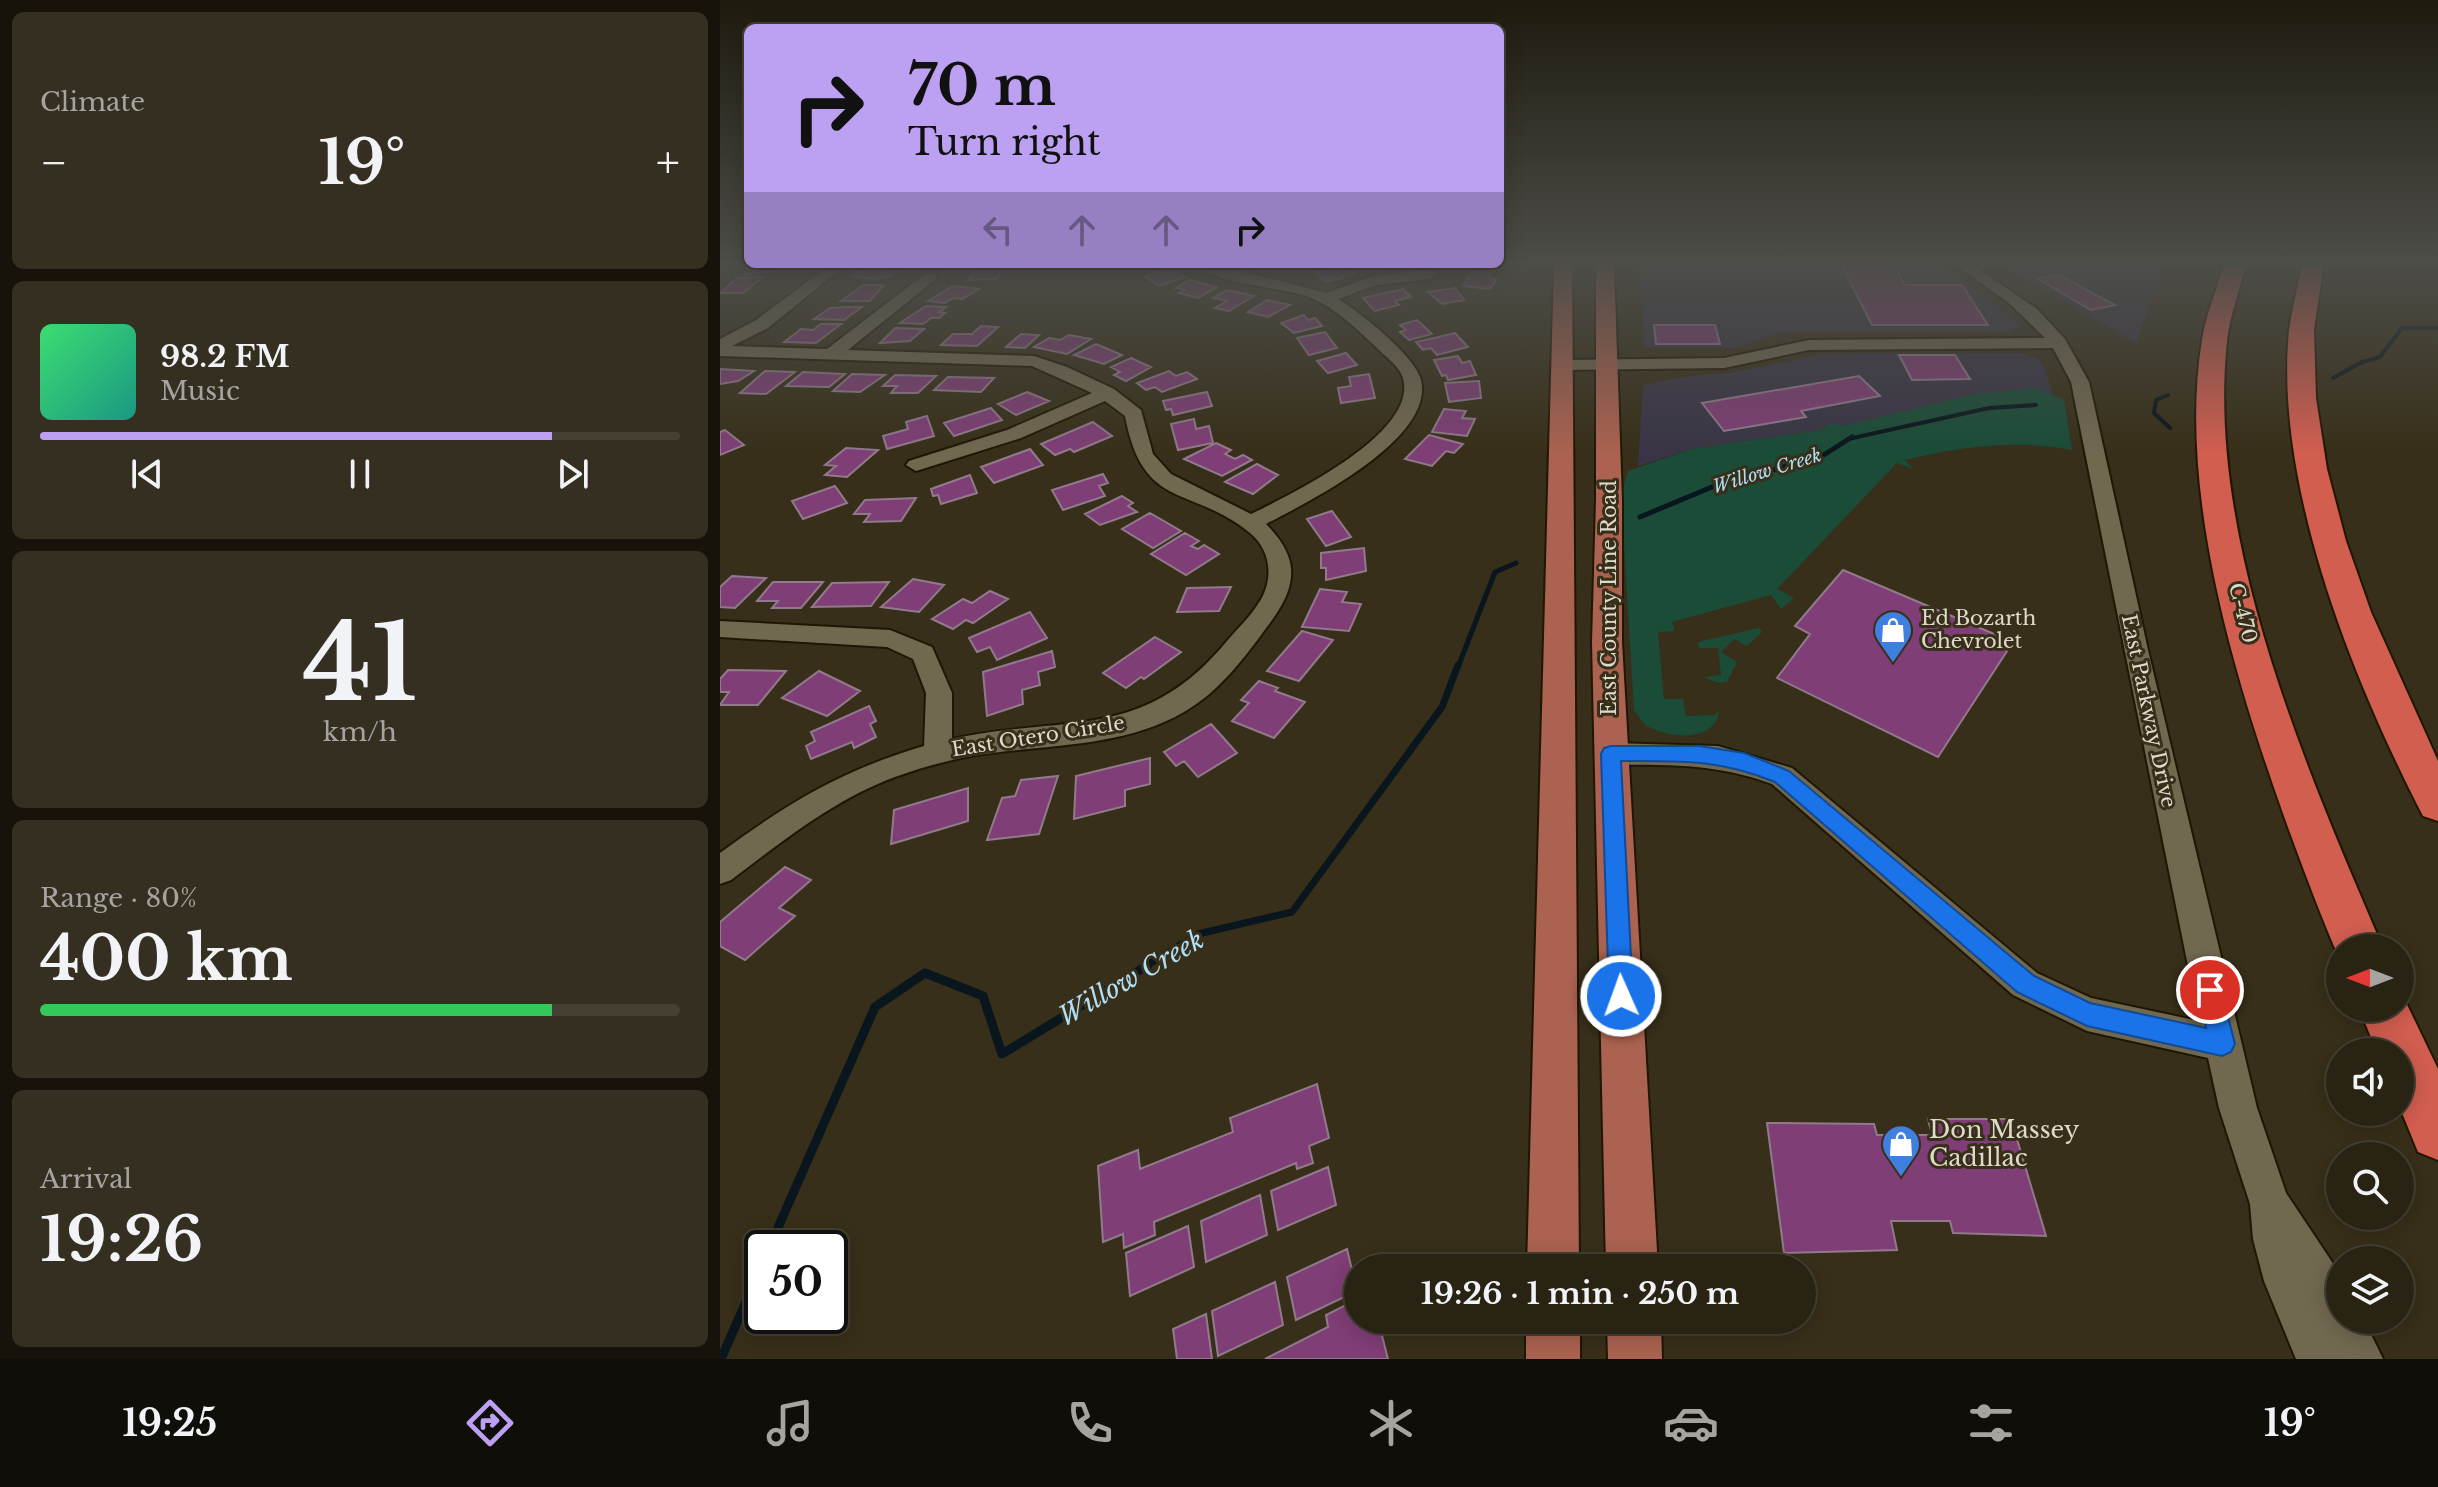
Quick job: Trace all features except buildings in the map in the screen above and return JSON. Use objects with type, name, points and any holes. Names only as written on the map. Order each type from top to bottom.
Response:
[{"type":"highway","name":"C-470","points":[[2217,327],[2211,378],[2211,434],[2218,502],[2247,633],[2272,716],[2317,844],[2353,934]]},
{"type":"highway","points":[[2301,327],[2299,364],[2304,419],[2315,480],[2336,557],[2407,739],[2438,804]]},
{"type":"highway","points":[[2390,1022],[2438,1132]]},
{"type":"main road","points":[[1553,1254],[1563,327]]},
{"type":"main road","name":"East County Line Road","points":[[1606,327],[1609,500],[1607,642],[1631,1254]]},
{"type":"main road","points":[[1553,1334],[1553,1359]]},
{"type":"main road","points":[[1634,1334],[1635,1359]]},
{"type":"street","points":[[720,346],[735,327]]},
{"type":"street","points":[[720,346],[755,327]]},
{"type":"street","points":[[832,354],[866,327]]},
{"type":"street","points":[[1250,523],[1293,502],[1388,439],[1412,406],[1413,382],[1402,362],[1364,327]]},
{"type":"street","name":"East Parkway Drive","points":[[2045,327],[2071,362],[2083,395],[2135,650],[2222,1044],[2238,1108],[2270,1204],[2273,1239],[2285,1281],[2318,1359]]},
{"type":"street","points":[[1563,365],[1724,363],[1809,345],[2059,343]]},
{"type":"street","name":"East Otero Circle","points":[[720,346],[832,354],[1034,361],[1055,368],[1108,393],[1134,414],[1143,453],[1151,467],[1169,483],[1250,523],[1271,541],[1279,557],[1281,580],[1270,607],[1204,684],[1172,706],[1136,721],[1087,731],[982,743],[938,753],[851,784],[760,841],[720,871]]},
{"type":"street","points":[[916,465],[1014,434],[1108,393]]},
{"type":"street","points":[[720,629],[890,639],[923,653],[939,693],[938,753]]},
{"type":"street","points":[[1611,754],[1699,754],[1744,761],[1782,776],[2025,984],[2087,1014],[2222,1044]]},
{"type":"street","name":"East Parkway Drive","points":[[2270,1204],[2326,1291]]},
{"type":"street","name":"East Parkway Drive","points":[[2348,1334],[2361,1359]]},
{"type":"shaded area","points":[[1643,327],[2019,327],[2011,332],[1784,332],[1734,348],[1645,348]]},
{"type":"shaded area","points":[[2109,327],[2142,327],[2136,343]]},
{"type":"shaded area","points":[[2022,353],[2038,359],[2044,366],[2054,398],[2037,388],[1843,426],[1830,423],[1821,430],[1692,449],[1638,466],[1643,385],[1689,376],[1730,373],[1823,354]]},
{"type":"green space","points":[[2037,388],[2064,400],[2072,450],[2030,445],[1988,446],[1905,460],[1913,469],[1897,463],[1777,589],[1794,598],[1781,609],[1771,595],[1672,622],[1675,631],[1658,632],[1664,699],[1683,699],[1686,716],[1715,715],[1719,711],[1710,728],[1692,735],[1670,734],[1651,728],[1641,720],[1634,710],[1621,495],[1628,471],[1692,449],[1821,430],[1830,423],[1843,426],[1974,394]]},
{"type":"green space","points":[[1759,628],[1762,632],[1747,646],[1734,639],[1721,652],[1737,662],[1727,682],[1718,683],[1704,677],[1721,675],[1718,648],[1699,648],[1698,642]]},
{"type":"waterway","name":"Willow Creek","points":[[2333,378],[2362,362],[2380,357],[2402,328],[2438,328]]},
{"type":"waterway","points":[[2168,395],[2156,400],[2154,413],[2170,428]]},
{"type":"waterway","name":"Willow Creek","points":[[1849,439],[1989,408],[2036,405]]},
{"type":"waterway","name":"Willow Creek","points":[[1640,517],[1712,487],[1822,456],[1849,439]]},
{"type":"waterway","name":"Willow Creek","points":[[1458,667],[1495,572],[1516,563]]},
{"type":"waterway","name":"Willow Creek","points":[[1144,967],[1198,934],[1292,912],[1442,707],[1458,665]]},
{"type":"waterway","name":"Willow Creek","points":[[777,1230],[875,1007],[925,973],[983,996],[1002,1054],[1148,965]]},
{"type":"waterway","name":"Willow Creek","points":[[721,1359],[744,1306]]},
{"type":"place","name":"Ed Bozarth Chevrolet","points":[[1893,664]]},
{"type":"place","name":"Don Massey Cadillac","points":[[1901,1178]]},
{"type":"route","points":[[1621,996],[1611,754],[1699,754],[1744,761],[1782,776],[2025,984],[2087,1014],[2222,1044],[2210,990]]}]
